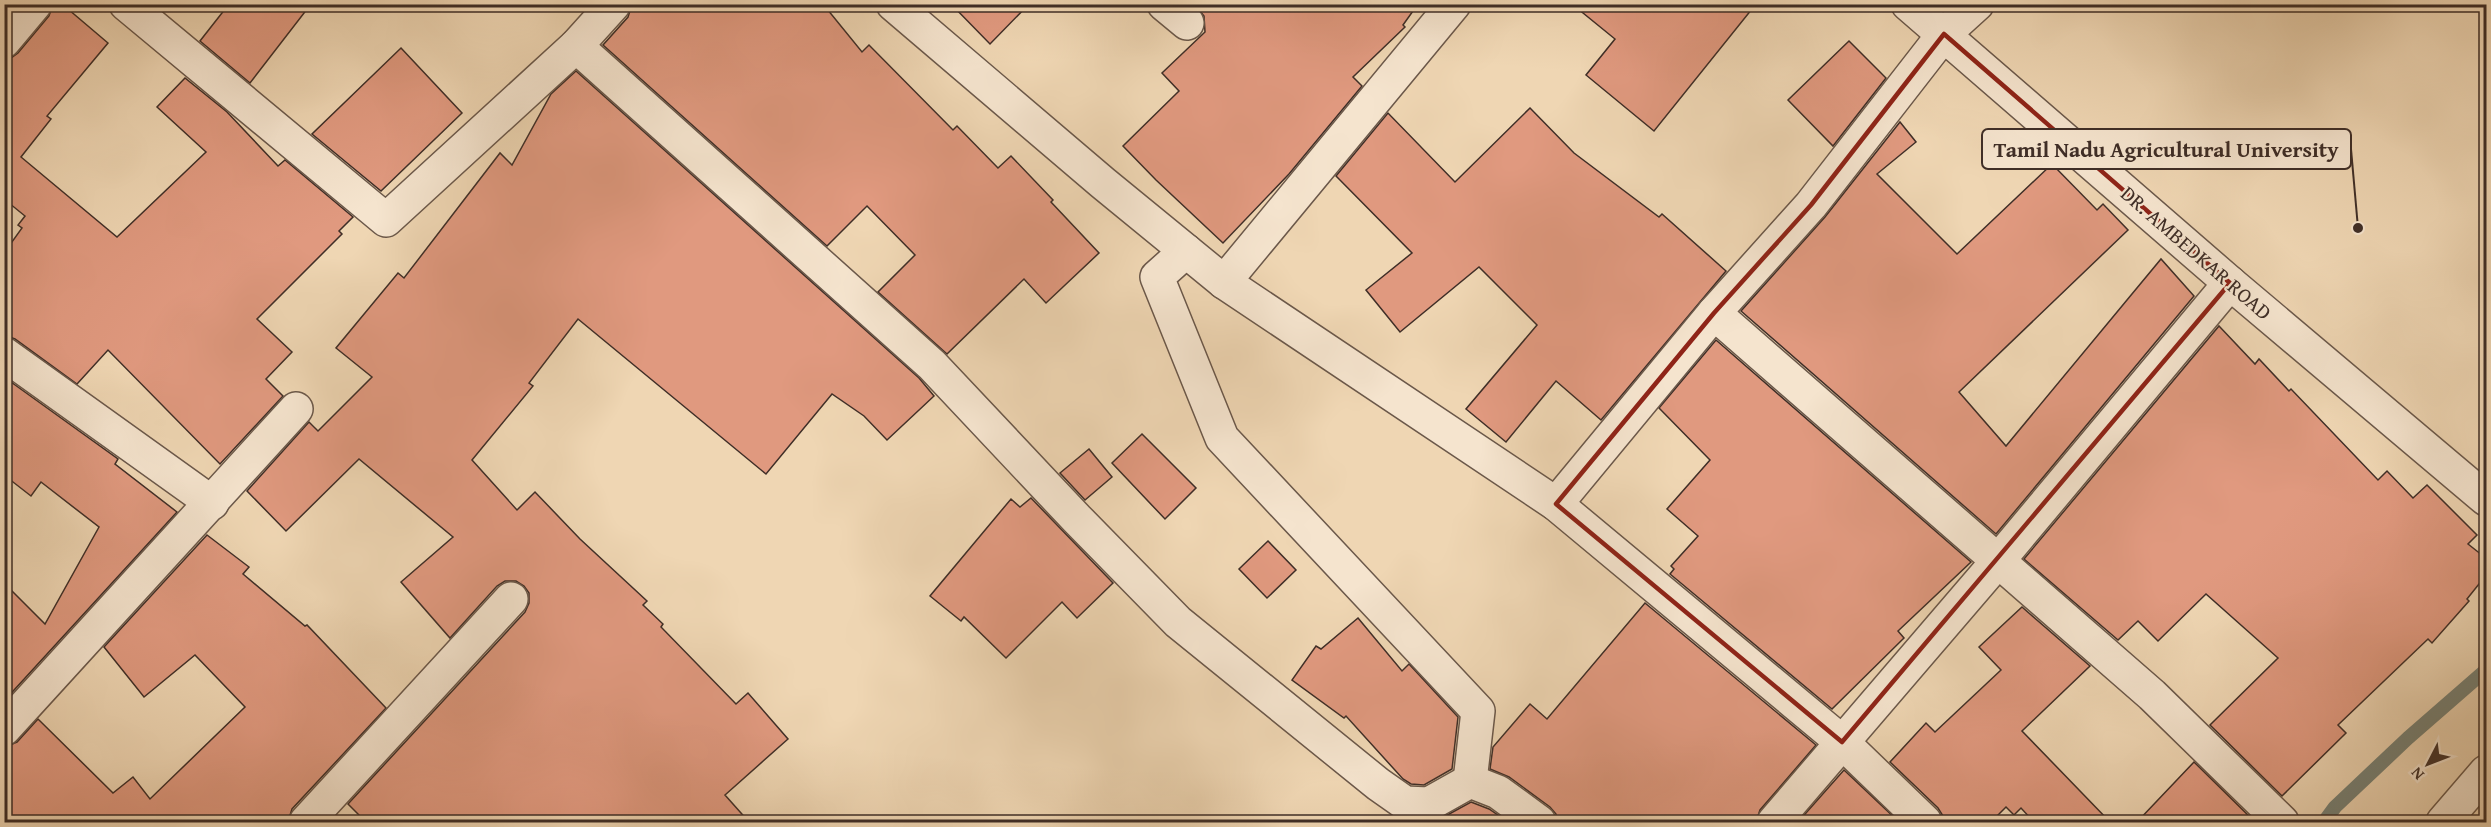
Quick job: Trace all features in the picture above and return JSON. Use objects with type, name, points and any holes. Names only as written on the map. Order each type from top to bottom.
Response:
[{"type":"street","points":[[4,41],[35,4]]},
{"type":"street","points":[[126,4],[386,220],[576,45],[614,4]]},
{"type":"street","points":[[893,4],[1224,282],[1556,504],[1842,742],[1925,822]]},
{"type":"street","points":[[1224,282],[1454,4]]},
{"type":"street","name":"DR. AMBEDKAR ROAD","points":[[1908,4],[2230,283],[2487,499]]},
{"type":"street","points":[[1556,504],[1714,313],[1811,205],[1944,34],[1977,4]]},
{"type":"street","points":[[576,45],[932,365],[1077,519],[1178,621],[1378,784],[1405,803],[1429,804],[1470,781]]},
{"type":"street","points":[[1186,251],[1157,277],[1221,438],[1478,711],[1470,781]]},
{"type":"street","points":[[1774,822],[1997,562],[2230,283]]},
{"type":"street","points":[[1714,313],[2152,695],[2282,822]]},
{"type":"street","points":[[4,354],[212,503]]},
{"type":"street","points":[[4,729],[296,410]]},
{"type":"street","points":[[306,822],[510,599]]},
{"type":"street","points":[[2443,822],[2487,772]]},
{"type":"street","points":[[1470,781],[1498,792],[1539,822]]},
{"type":"highlighted area","points":[[1944,34],[2230,283],[1842,742],[1556,504],[1714,313],[1811,205]]},
{"type":"building","points":[[53,4],[62,4],[108,43],[47,116],[51,119],[21,157],[117,237],[206,152],[157,107],[185,78],[227,112],[278,166],[285,160],[353,217],[339,231],[342,234],[257,319],[292,352],[266,379],[283,396],[220,464],[108,350],[77,384],[15,339],[4,335],[4,253],[22,228],[18,225],[25,216],[4,199],[4,59],[11,58],[18,53],[49,16]]},
{"type":"building","points":[[229,4],[311,4],[250,83],[200,41]]},
{"type":"building","points":[[632,4],[823,4],[862,52],[869,45],[953,130],[957,126],[998,168],[1011,156],[1099,253],[1046,303],[1024,279],[947,354],[878,292],[915,255],[867,206],[827,246],[603,45],[628,17]]},
{"type":"building","points":[[951,4],[1029,4],[990,44]]},
{"type":"building","points":[[1194,4],[1418,4],[1403,25],[1405,27],[1353,77],[1362,86],[1289,174],[1223,243],[1123,146],[1179,91],[1162,73],[1205,32],[1204,16]]},
{"type":"building","points":[[1572,4],[1756,4],[1654,131],[1586,75],[1615,39]]},
{"type":"building","points":[[1849,41],[1886,78],[1833,146],[1788,100]]},
{"type":"building","points":[[401,48],[462,113],[381,191],[312,134]]},
{"type":"building","points":[[576,71],[919,378],[934,396],[887,440],[864,416],[832,394],[766,474],[578,319],[529,383],[533,386],[472,460],[517,510],[535,492],[580,539],[647,601],[643,605],[663,624],[661,627],[736,704],[748,693],[788,739],[725,795],[749,822],[366,822],[348,804],[525,612],[529,603],[529,593],[516,581],[505,581],[497,586],[450,638],[401,582],[453,537],[359,459],[286,531],[247,491],[309,422],[318,431],[372,377],[336,348],[398,273],[404,278],[500,153],[512,165],[551,94]]},
{"type":"building","points":[[1530,108],[1574,153],[1659,217],[1662,214],[1726,271],[1601,420],[1556,381],[1506,442],[1466,409],[1537,325],[1479,267],[1400,332],[1366,290],[1412,253],[1336,176],[1388,113],[1455,182]]},
{"type":"building","points":[[1900,122],[1916,142],[1877,174],[1957,254],[2052,164],[2097,210],[2103,204],[2128,230],[1959,392],[2006,446],[2161,259],[2194,296],[1996,534],[1741,311],[1825,217]]},
{"type":"building","points":[[2219,326],[2255,364],[2259,359],[2289,391],[2291,389],[2378,480],[2387,471],[2413,498],[2427,485],[2477,535],[2468,544],[2487,559],[2487,574],[2467,599],[2469,601],[2432,643],[2428,639],[2338,725],[2346,733],[2282,796],[2210,725],[2278,658],[2206,594],[2158,641],[2138,621],[2118,640],[2024,559]]},
{"type":"building","points":[[1716,340],[1971,562],[1898,631],[1904,638],[1832,709],[1670,574],[1674,569],[1671,566],[1698,536],[1667,509],[1710,460],[1659,408]]},
{"type":"building","points":[[4,377],[118,459],[115,464],[177,512],[4,701],[4,583],[45,624],[99,527],[41,482],[31,496],[4,475]]},
{"type":"building","points":[[1142,434],[1196,488],[1165,519],[1112,463]]},
{"type":"building","points":[[1089,449],[1112,477],[1085,500],[1060,473]]},
{"type":"building","points":[[1031,498],[1113,583],[1077,618],[1062,602],[1006,658],[964,617],[961,621],[930,596],[1011,499],[1020,507]]},
{"type":"building","points":[[207,535],[249,567],[243,574],[305,626],[307,625],[386,708],[292,809],[288,822],[4,822],[4,747],[17,742],[38,719],[113,793],[133,777],[150,799],[245,707],[195,655],[144,697],[104,647]]},
{"type":"building","points":[[1268,541],[1296,570],[1267,598],[1239,569]]},
{"type":"building","points":[[1645,603],[1816,745],[1760,810],[1756,822],[1557,822],[1556,814],[1550,807],[1509,777],[1490,769],[1493,747],[1530,704],[1547,719]]},
{"type":"building","points":[[2022,607],[2090,666],[2022,731],[2110,822],[2034,822],[2021,808],[2014,815],[2006,807],[1991,822],[1943,822],[1943,816],[1938,808],[1890,762],[1926,723],[1935,732],[2001,670],[1979,647]]},
{"type":"building","points":[[1358,618],[1402,671],[1409,664],[1458,717],[1452,769],[1424,785],[1411,784],[1403,779],[1346,716],[1344,718],[1292,680],[1316,646],[1321,649]]},
{"type":"building","points":[[2194,762],[2255,822],[2137,822]]},
{"type":"building","points":[[1844,770],[1899,822],[1798,822]]},
{"type":"building","points":[[1471,802],[1489,809],[1508,822],[1443,822],[1440,819]]},
{"type":"waterway","points":[[2324,822],[2335,807],[2408,738],[2486,670]]},
{"type":"place","name":"Tamil Nadu Agricultural University","points":[[2358,228]]}]
